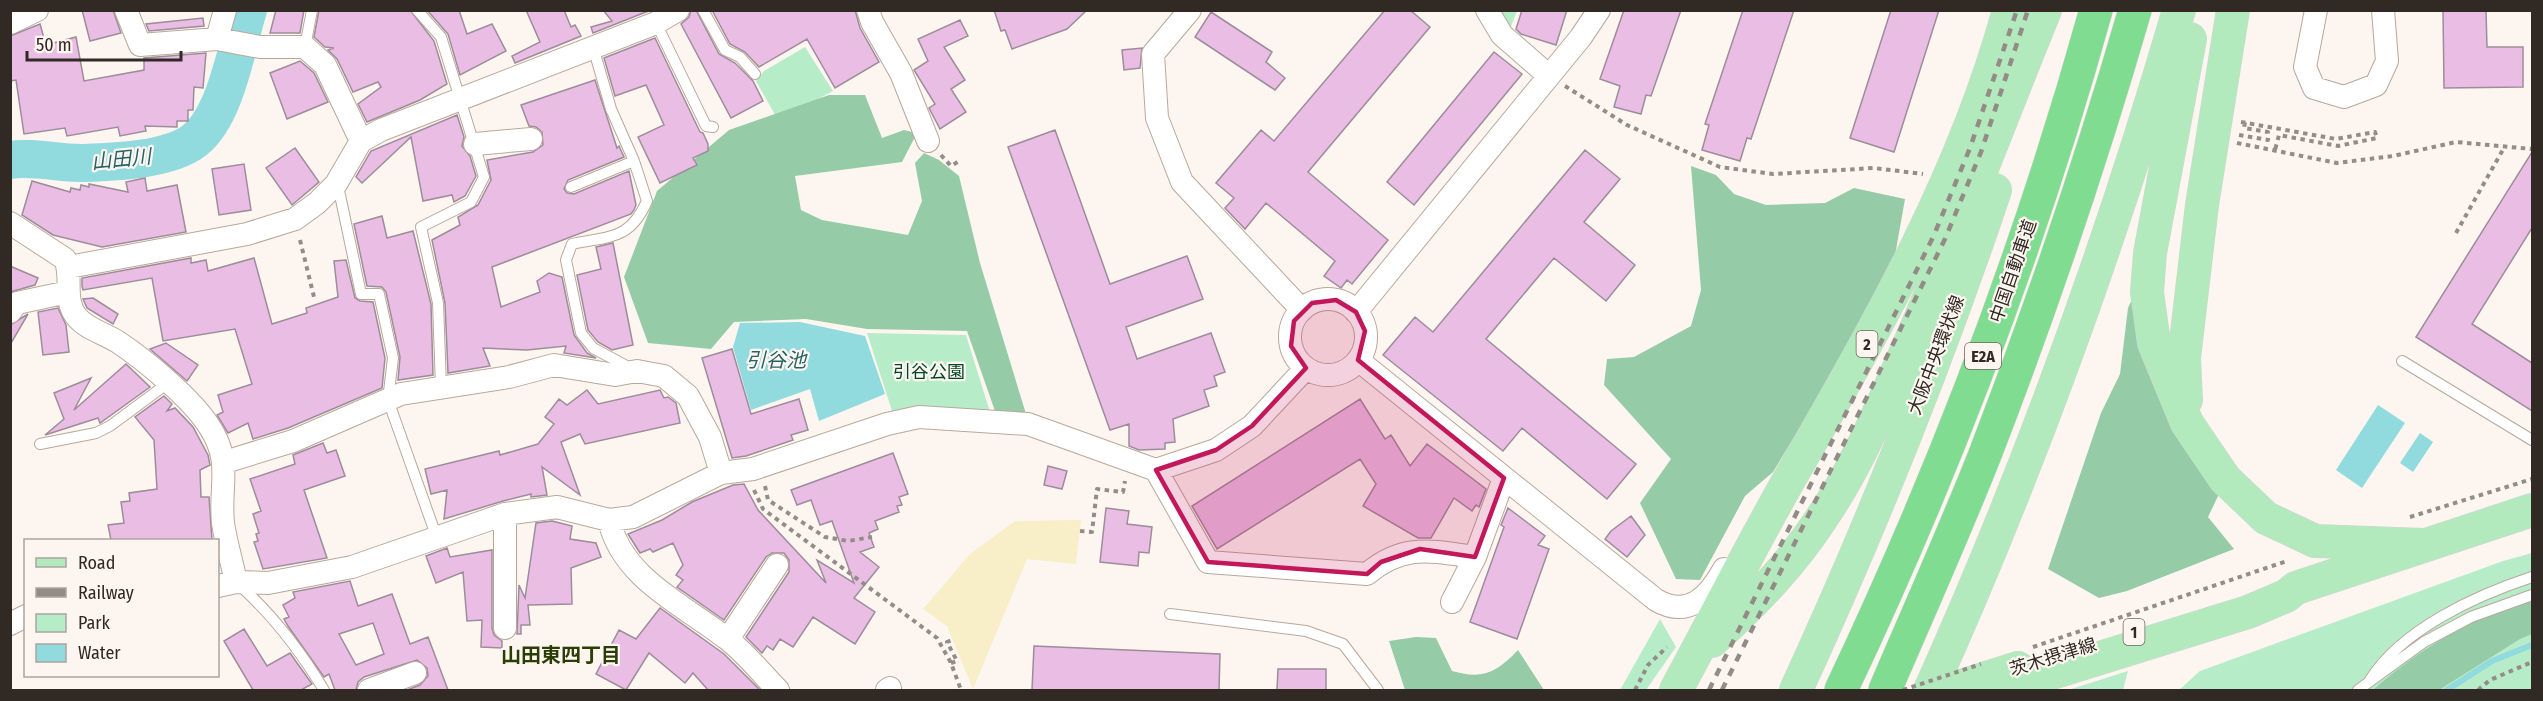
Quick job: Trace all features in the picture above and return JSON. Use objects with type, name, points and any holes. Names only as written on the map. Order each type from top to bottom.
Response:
[{"type":"highway","name":"中国自動車道","points":[[1841,690],[1959,420],[2015,269],[2077,78],[2096,10]]},
{"type":"highway","name":"中国自動車道","points":[[1885,690],[1978,470],[2041,304],[2088,165],[2135,10]]},
{"type":"main road","name":"2","points":[[1676,690],[1681,651],[1777,502],[1913,258],[1963,144],[2008,10]]},
{"type":"main road","points":[[1681,651],[1760,597],[1786,568],[1825,515],[1846,478],[1916,331],[2045,10]]},
{"type":"main road","name":"大阪中央環状線","points":[[1796,690],[1854,562],[1954,314],[2052,10]]},
{"type":"main road","points":[[1930,690],[1991,549],[2075,334],[2120,202],[2179,10]]},
{"type":"main road","points":[[2195,10],[2152,239],[2147,292],[2154,343],[2187,423],[2225,479],[2266,518],[2315,541],[2417,531]]},
{"type":"main road","points":[[2187,423],[2184,358],[2232,116],[2233,10]]},
{"type":"main road","name":"茨木摂津線","points":[[1979,678],[2281,588],[2296,573],[2417,531],[2532,510]]},
{"type":"street","points":[[10,23],[37,10]]},
{"type":"street","points":[[126,10],[140,45],[217,39],[260,47],[305,47],[325,65],[361,141]]},
{"type":"street","points":[[217,39],[225,10]]},
{"type":"street","points":[[69,267],[247,234],[295,219],[317,203],[336,184],[361,141],[381,130],[656,23],[678,10]]},
{"type":"street","points":[[868,10],[872,22],[901,73],[928,141]]},
{"type":"street","points":[[1190,10],[1153,54],[1158,118],[1182,182],[1302,310]]},
{"type":"street","points":[[1487,10],[1502,35],[1549,76]]},
{"type":"street","points":[[1356,312],[1581,38],[1599,10]]},
{"type":"street","points":[[2316,10],[2305,68],[2314,88],[2344,96],[2376,85],[2387,61],[2383,10]]},
{"type":"street","points":[[475,144],[531,139]]},
{"type":"street","points":[[10,223],[65,259],[69,267],[68,292],[74,314],[85,325],[118,342],[168,383],[210,426],[225,462],[223,522],[226,584],[268,584],[352,567],[505,514],[557,507],[609,520],[633,517],[721,473],[753,469],[887,424],[919,417],[1028,424],[1156,470],[1216,450],[1252,426],[1306,368]]},
{"type":"street","points":[[10,312],[17,303],[68,292]]},
{"type":"street","points":[[1336,300],[1356,312],[1365,331],[1366,341],[1358,360],[1339,374],[1316,373],[1306,368],[1297,358],[1291,346],[1294,321],[1302,310],[1317,301],[1336,300]]},
{"type":"street","points":[[1358,360],[1641,590],[1663,604],[1682,606],[1704,599],[1714,587],[1749,523],[1762,508],[1777,502]]},
{"type":"street","points":[[225,462],[293,441],[401,394],[509,377],[554,364],[615,375],[638,372],[664,376],[688,396],[710,437],[721,473]]},
{"type":"street","points":[[1156,470],[1208,562],[1367,574],[1381,562],[1420,549],[1475,557]]},
{"type":"street","points":[[1452,602],[1475,557],[1503,478]]},
{"type":"street","points":[[505,514],[505,628]]},
{"type":"street","points":[[609,520],[614,540],[645,580],[728,639],[777,690]]},
{"type":"street","points":[[728,639],[777,565]]},
{"type":"street","points":[[10,624],[24,617]]},
{"type":"street","points":[[373,683],[415,673]]},
{"type":"lane","points":[[305,47],[312,10]]},
{"type":"lane","points":[[417,10],[441,37],[484,177],[471,202],[421,227],[438,303],[441,387]]},
{"type":"lane","points":[[703,10],[725,50],[740,57],[755,74]]},
{"type":"lane","points":[[656,23],[706,126],[713,127]]},
{"type":"lane","points":[[593,47],[611,109],[634,161],[647,201],[639,220],[622,234],[572,244],[566,260],[581,333],[593,348],[638,372]]},
{"type":"lane","points":[[571,187],[634,161]]},
{"type":"lane","points":[[336,184],[361,294],[379,294],[393,358],[388,400],[437,538]]},
{"type":"lane","points":[[2402,361],[2532,440]]},
{"type":"lane","points":[[40,444],[96,433],[110,426],[168,383]]},
{"type":"lane","points":[[2358,690],[2370,680],[2386,659],[2448,612],[2493,590],[2532,577]]},
{"type":"lane","points":[[226,584],[253,597],[305,659],[324,690]]},
{"type":"lane","points":[[2370,680],[2382,675],[2424,642],[2470,617],[2532,595]]},
{"type":"lane","points":[[1170,614],[1306,631],[1343,644],[1378,690]]},
{"type":"path","points":[[1549,76],[1627,125],[1720,167],[1773,174],[1874,168],[1929,175]]},
{"type":"path","points":[[2232,116],[2244,128],[2268,132],[2268,140],[2240,135]]},
{"type":"path","points":[[2232,116],[2332,139],[2375,132],[2377,138],[2338,146],[2279,135],[2275,150]]},
{"type":"path","points":[[2234,143],[2337,163],[2393,156],[2456,142],[2532,148]]},
{"type":"path","points":[[2456,233],[2505,146]]},
{"type":"path","points":[[295,219],[315,301]]},
{"type":"path","points":[[1080,531],[1092,532],[1097,489],[1123,492],[1129,460]]},
{"type":"path","points":[[753,469],[764,479],[768,500],[825,537],[848,542],[872,537]]},
{"type":"path","points":[[753,469],[751,482],[763,509],[937,638],[951,663],[961,690]]},
{"type":"path","points":[[2417,531],[2532,479]]},
{"type":"path","points":[[2027,649],[2296,573]]},
{"type":"path","points":[[951,663],[957,661],[947,642],[952,640]]},
{"type":"path","points":[[1635,690],[1648,665],[1658,658],[1681,651]]},
{"type":"path","points":[[2478,690],[2490,680],[2532,662]]},
{"type":"path","points":[[1904,690],[1979,678]]},
{"type":"highlighted area","points":[[1336,300],[1356,312],[1365,331],[1358,360],[1504,478],[1475,557],[1420,549],[1381,562],[1367,574],[1208,562],[1156,470],[1216,450],[1252,426],[1306,368],[1291,346],[1291,333],[1294,321],[1312,303]]},
{"type":"green space","points":[[1495,11],[1517,11],[1508,34]]},
{"type":"green space","points":[[805,47],[833,91],[778,120],[756,81],[764,71]]},
{"type":"green space","points":[[829,95],[865,95],[882,138],[904,130],[917,133],[902,162],[795,176],[801,210],[822,220],[908,235],[922,201],[915,163],[924,153],[939,160],[959,176],[980,263],[1026,414],[995,411],[967,331],[867,329],[806,319],[734,322],[711,349],[648,343],[624,277],[657,191],[729,130]]},
{"type":"green space","points":[[1691,166],[1716,175],[1734,194],[1766,205],[1825,203],[1854,188],[1905,199],[1891,278],[1773,472],[1745,496],[1700,580],[1676,579],[1640,503],[1671,459],[1604,385],[1607,359],[1634,357],[1691,326],[1701,290]]},
{"type":"green space","points":[[2135,293],[2220,492],[2208,517],[2234,549],[2127,591],[2099,598],[2048,569],[2101,413],[2120,374],[2128,308]]},
{"type":"green space","name":"引谷公園","points":[[867,333],[966,335],[990,412],[893,414]]},
{"type":"green space","points":[[2532,553],[2532,690],[2179,690],[2200,671],[2503,561]]},
{"type":"green space","points":[[2532,598],[2532,634],[2520,639],[2439,690],[2373,690],[2409,661],[2448,636],[2488,615]]},
{"type":"green space","points":[[1660,619],[1676,647],[1646,690],[1620,690]]},
{"type":"green space","points":[[1416,637],[1436,638],[1452,671],[1463,674],[1481,674],[1496,669],[1518,650],[1544,690],[1405,690],[1389,641]]},
{"type":"green space","points":[[2128,671],[2123,690],[2068,690]]},
{"type":"sand","points":[[1081,520],[1076,564],[1027,559],[973,689],[947,626],[923,609],[970,554],[1015,521]]},
{"type":"water","name":"引谷池","points":[[800,322],[865,336],[885,394],[819,421],[810,389],[751,410],[733,347],[740,323]]},
{"type":"water","points":[[2378,405],[2405,423],[2362,488],[2336,470]]},
{"type":"water","points":[[2420,433],[2433,442],[2413,472],[2400,463]]},
{"type":"building","points":[[82,10],[113,10],[121,33],[90,41]]},
{"type":"building","points":[[276,10],[304,10],[300,33],[270,33]]},
{"type":"building","points":[[319,10],[410,10],[434,41],[447,84],[420,100],[367,122],[358,104],[381,87],[378,82],[353,92],[337,59],[328,50],[334,48],[325,47],[314,37]]},
{"type":"building","points":[[427,10],[459,10],[467,34],[492,24],[506,51],[460,75],[448,34]]},
{"type":"building","points":[[526,10],[564,10],[571,27],[575,25],[581,36],[515,63],[512,56],[540,42]]},
{"type":"building","points":[[603,10],[651,10],[593,33],[591,27],[612,21]]},
{"type":"building","points":[[691,10],[696,10],[719,54],[735,63],[753,81],[763,101],[731,118],[681,24],[689,17]]},
{"type":"building","points":[[712,10],[855,10],[860,28],[879,62],[835,88],[807,39],[759,67],[745,52],[730,44]]},
{"type":"building","points":[[994,10],[1087,10],[1067,29],[1012,49],[1005,30],[1001,31]]},
{"type":"building","points":[[1385,10],[1410,10],[1430,27],[1308,172],[1388,240],[1352,284],[1347,280],[1341,288],[1324,276],[1335,261],[1266,203],[1245,229],[1225,208],[1234,198],[1216,183],[1261,130],[1274,141]]},
{"type":"building","points":[[1522,10],[1567,10],[1556,45],[1521,34],[1516,29]]},
{"type":"building","points":[[1624,10],[1681,10],[1651,96],[1646,95],[1641,114],[1614,107],[1620,86],[1600,79]]},
{"type":"building","points":[[1743,10],[1794,10],[1751,139],[1747,138],[1740,161],[1702,150],[1709,125],[1705,124]]},
{"type":"building","points":[[1891,10],[1939,10],[1894,152],[1850,138]]},
{"type":"building","points":[[2443,10],[2486,10],[2487,47],[2523,47],[2523,87],[2444,88]]},
{"type":"building","points":[[1211,12],[1272,52],[1266,62],[1285,78],[1275,90],[1195,37]]},
{"type":"building","points":[[203,18],[204,26],[149,31],[146,24]]},
{"type":"building","points":[[960,20],[968,36],[944,47],[965,80],[951,89],[966,112],[940,129],[929,108],[935,104],[914,70],[928,61],[918,39]]},
{"type":"building","points":[[40,24],[46,45],[76,37],[84,81],[144,70],[144,58],[206,53],[203,88],[194,87],[193,110],[188,110],[188,121],[177,121],[177,127],[145,126],[146,131],[120,136],[118,127],[67,136],[65,128],[24,134],[16,80],[10,81],[10,36]]},
{"type":"building","points":[[655,38],[708,144],[708,151],[693,158],[697,165],[660,183],[638,137],[664,125],[646,85],[615,96],[604,58]]},
{"type":"building","points":[[1142,48],[1140,68],[1124,70],[1122,50]]},
{"type":"building","points":[[1494,52],[1522,74],[1414,205],[1387,182]]},
{"type":"building","points":[[300,61],[314,73],[328,102],[287,119],[270,73]]},
{"type":"building","points":[[595,80],[617,148],[619,146],[624,157],[568,180],[564,189],[567,193],[574,194],[629,171],[636,205],[634,210],[631,214],[492,267],[501,307],[540,292],[537,281],[549,273],[562,277],[574,335],[587,353],[596,358],[564,353],[566,346],[527,350],[483,348],[490,366],[448,373],[445,303],[432,240],[460,225],[458,217],[478,205],[491,180],[487,160],[533,152],[543,145],[542,132],[536,127],[529,126],[521,105]]},
{"type":"building","points":[[457,115],[464,137],[462,146],[470,156],[476,176],[465,196],[454,202],[452,195],[423,201],[411,137],[362,183],[356,177],[371,151]]},
{"type":"building","points":[[1055,130],[1110,284],[1187,256],[1203,299],[1126,327],[1137,359],[1211,333],[1225,372],[1214,376],[1217,386],[1204,390],[1209,406],[1173,419],[1175,442],[1165,443],[1165,449],[1139,450],[1129,446],[1129,424],[1110,430],[1008,147]]},
{"type":"building","points":[[295,148],[319,182],[292,205],[266,168]]},
{"type":"building","points":[[1585,150],[1620,179],[1584,222],[1635,265],[1606,301],[1554,258],[1486,339],[1636,464],[1607,499],[1522,428],[1503,451],[1383,355],[1415,317],[1433,332]]},
{"type":"building","points":[[2532,152],[2532,228],[2472,324],[2532,363],[2532,411],[2416,337]]},
{"type":"building","points":[[244,164],[251,210],[219,215],[212,169]]},
{"type":"building","points":[[145,178],[147,191],[177,185],[186,232],[102,247],[53,235],[22,215],[32,181],[70,192],[71,188],[80,190],[81,185],[89,187],[89,184],[128,192],[126,182]]},
{"type":"building","points":[[382,216],[387,238],[413,231],[431,304],[433,375],[398,380],[400,357],[386,292],[382,287],[367,286],[354,224]]},
{"type":"building","points":[[613,243],[633,345],[612,350],[598,342],[588,330],[577,275],[601,269],[596,247]]},
{"type":"building","points":[[191,258],[191,263],[206,260],[208,271],[254,258],[272,324],[307,313],[306,308],[338,297],[334,261],[346,260],[355,298],[360,301],[373,302],[385,358],[382,388],[288,428],[253,439],[248,423],[228,433],[217,415],[223,412],[218,395],[252,384],[235,329],[163,341],[152,278],[83,290],[82,286],[82,278]]},
{"type":"building","points":[[10,266],[38,278],[35,285],[10,292]]},
{"type":"building","points":[[93,298],[118,314],[113,324],[87,308],[83,299]]},
{"type":"building","points":[[58,308],[66,325],[69,352],[43,355],[38,312]]},
{"type":"building","points":[[28,314],[10,345],[10,325]]},
{"type":"building","points":[[166,343],[198,365],[187,381],[150,349]]},
{"type":"building","points":[[732,349],[751,414],[799,399],[808,430],[791,435],[793,440],[746,456],[732,458],[702,358]]},
{"type":"building","points":[[126,364],[150,387],[100,423],[98,418],[45,435],[64,419],[54,393],[91,378],[74,410]]},
{"type":"building","points":[[587,390],[598,404],[660,390],[664,398],[668,397],[676,403],[680,423],[585,444],[580,434],[561,442],[580,495],[542,467],[547,495],[531,497],[531,494],[444,519],[447,490],[431,494],[425,469],[499,451],[500,455],[538,444],[554,424],[545,417],[559,399],[567,405]]},
{"type":"building","points":[[164,396],[172,404],[167,411],[175,408],[193,427],[208,455],[210,465],[200,470],[201,497],[209,497],[212,539],[111,539],[108,525],[124,523],[121,502],[130,501],[129,493],[157,489],[154,440],[135,417]]},
{"type":"building","points":[[1360,399],[1385,439],[1391,435],[1410,466],[1427,444],[1486,489],[1479,507],[1476,505],[1472,511],[1454,498],[1431,538],[1418,538],[1363,506],[1376,484],[1360,459],[1217,549],[1192,506]]},
{"type":"building","points":[[323,443],[327,453],[336,450],[345,476],[304,490],[327,558],[263,569],[254,542],[258,541],[256,534],[259,533],[253,514],[261,511],[250,479],[295,464],[293,455]]},
{"type":"building","points":[[893,453],[908,494],[899,497],[902,505],[897,506],[899,512],[875,521],[878,529],[869,533],[874,547],[860,552],[879,567],[854,598],[875,612],[855,644],[813,617],[793,647],[780,639],[773,650],[767,646],[762,653],[746,637],[789,572],[789,560],[784,553],[772,553],[766,557],[724,620],[677,587],[683,580],[676,575],[683,565],[673,543],[653,552],[650,549],[640,553],[628,534],[662,520],[692,502],[733,485],[744,484],[758,510],[826,583],[817,560],[854,583],[832,521],[820,525],[811,500],[797,505],[791,490]]},
{"type":"building","points":[[1048,466],[1067,471],[1062,489],[1044,485]]},
{"type":"building","points":[[1106,508],[1129,511],[1127,524],[1152,527],[1149,553],[1139,552],[1138,566],[1100,562]]},
{"type":"building","points":[[1508,508],[1545,536],[1538,545],[1549,549],[1517,639],[1470,622],[1504,527],[1501,525]]},
{"type":"building","points":[[1631,516],[1645,535],[1627,557],[1605,539],[1611,531]]},
{"type":"building","points":[[552,521],[572,526],[570,539],[596,543],[601,557],[571,568],[572,604],[528,605],[530,625],[521,625],[521,634],[517,634],[519,585],[525,598],[536,523]]},
{"type":"building","points":[[447,548],[450,557],[492,550],[492,628],[494,635],[502,641],[502,648],[481,647],[482,620],[467,621],[463,572],[436,583],[426,556]]},
{"type":"building","points":[[350,581],[358,606],[392,594],[410,644],[428,637],[448,690],[407,690],[420,685],[428,676],[427,668],[417,660],[364,677],[358,682],[356,690],[335,690],[329,674],[324,677],[284,619],[289,617],[283,605],[295,598],[293,592]],"holes":[[[373,623],[384,654],[356,665],[339,634]]]},
{"type":"building","points":[[660,608],[724,654],[760,690],[708,690],[693,673],[685,683],[649,653],[626,690],[596,674],[619,630],[636,639]]},
{"type":"building","points":[[244,629],[267,666],[290,653],[312,684],[301,690],[253,690],[224,641]]},
{"type":"building","points":[[1034,646],[1220,654],[1219,690],[1032,690]]},
{"type":"building","points":[[1278,669],[1326,669],[1326,690],[1277,690]]},
{"type":"waterway","name":"山田川","points":[[10,160],[29,159],[75,163],[126,161],[157,156],[184,147],[206,129],[215,115],[229,80],[248,10]]},
{"type":"waterway","points":[[2447,690],[2492,661],[2532,645]]},
{"type":"railway","points":[[1709,690],[1934,235],[1970,148],[2017,10]]},
{"type":"railway","points":[[1722,690],[1945,239],[1981,152],[2028,10]]},
{"type":"district","name":"山田東四丁目","points":[[561,655]]}]
